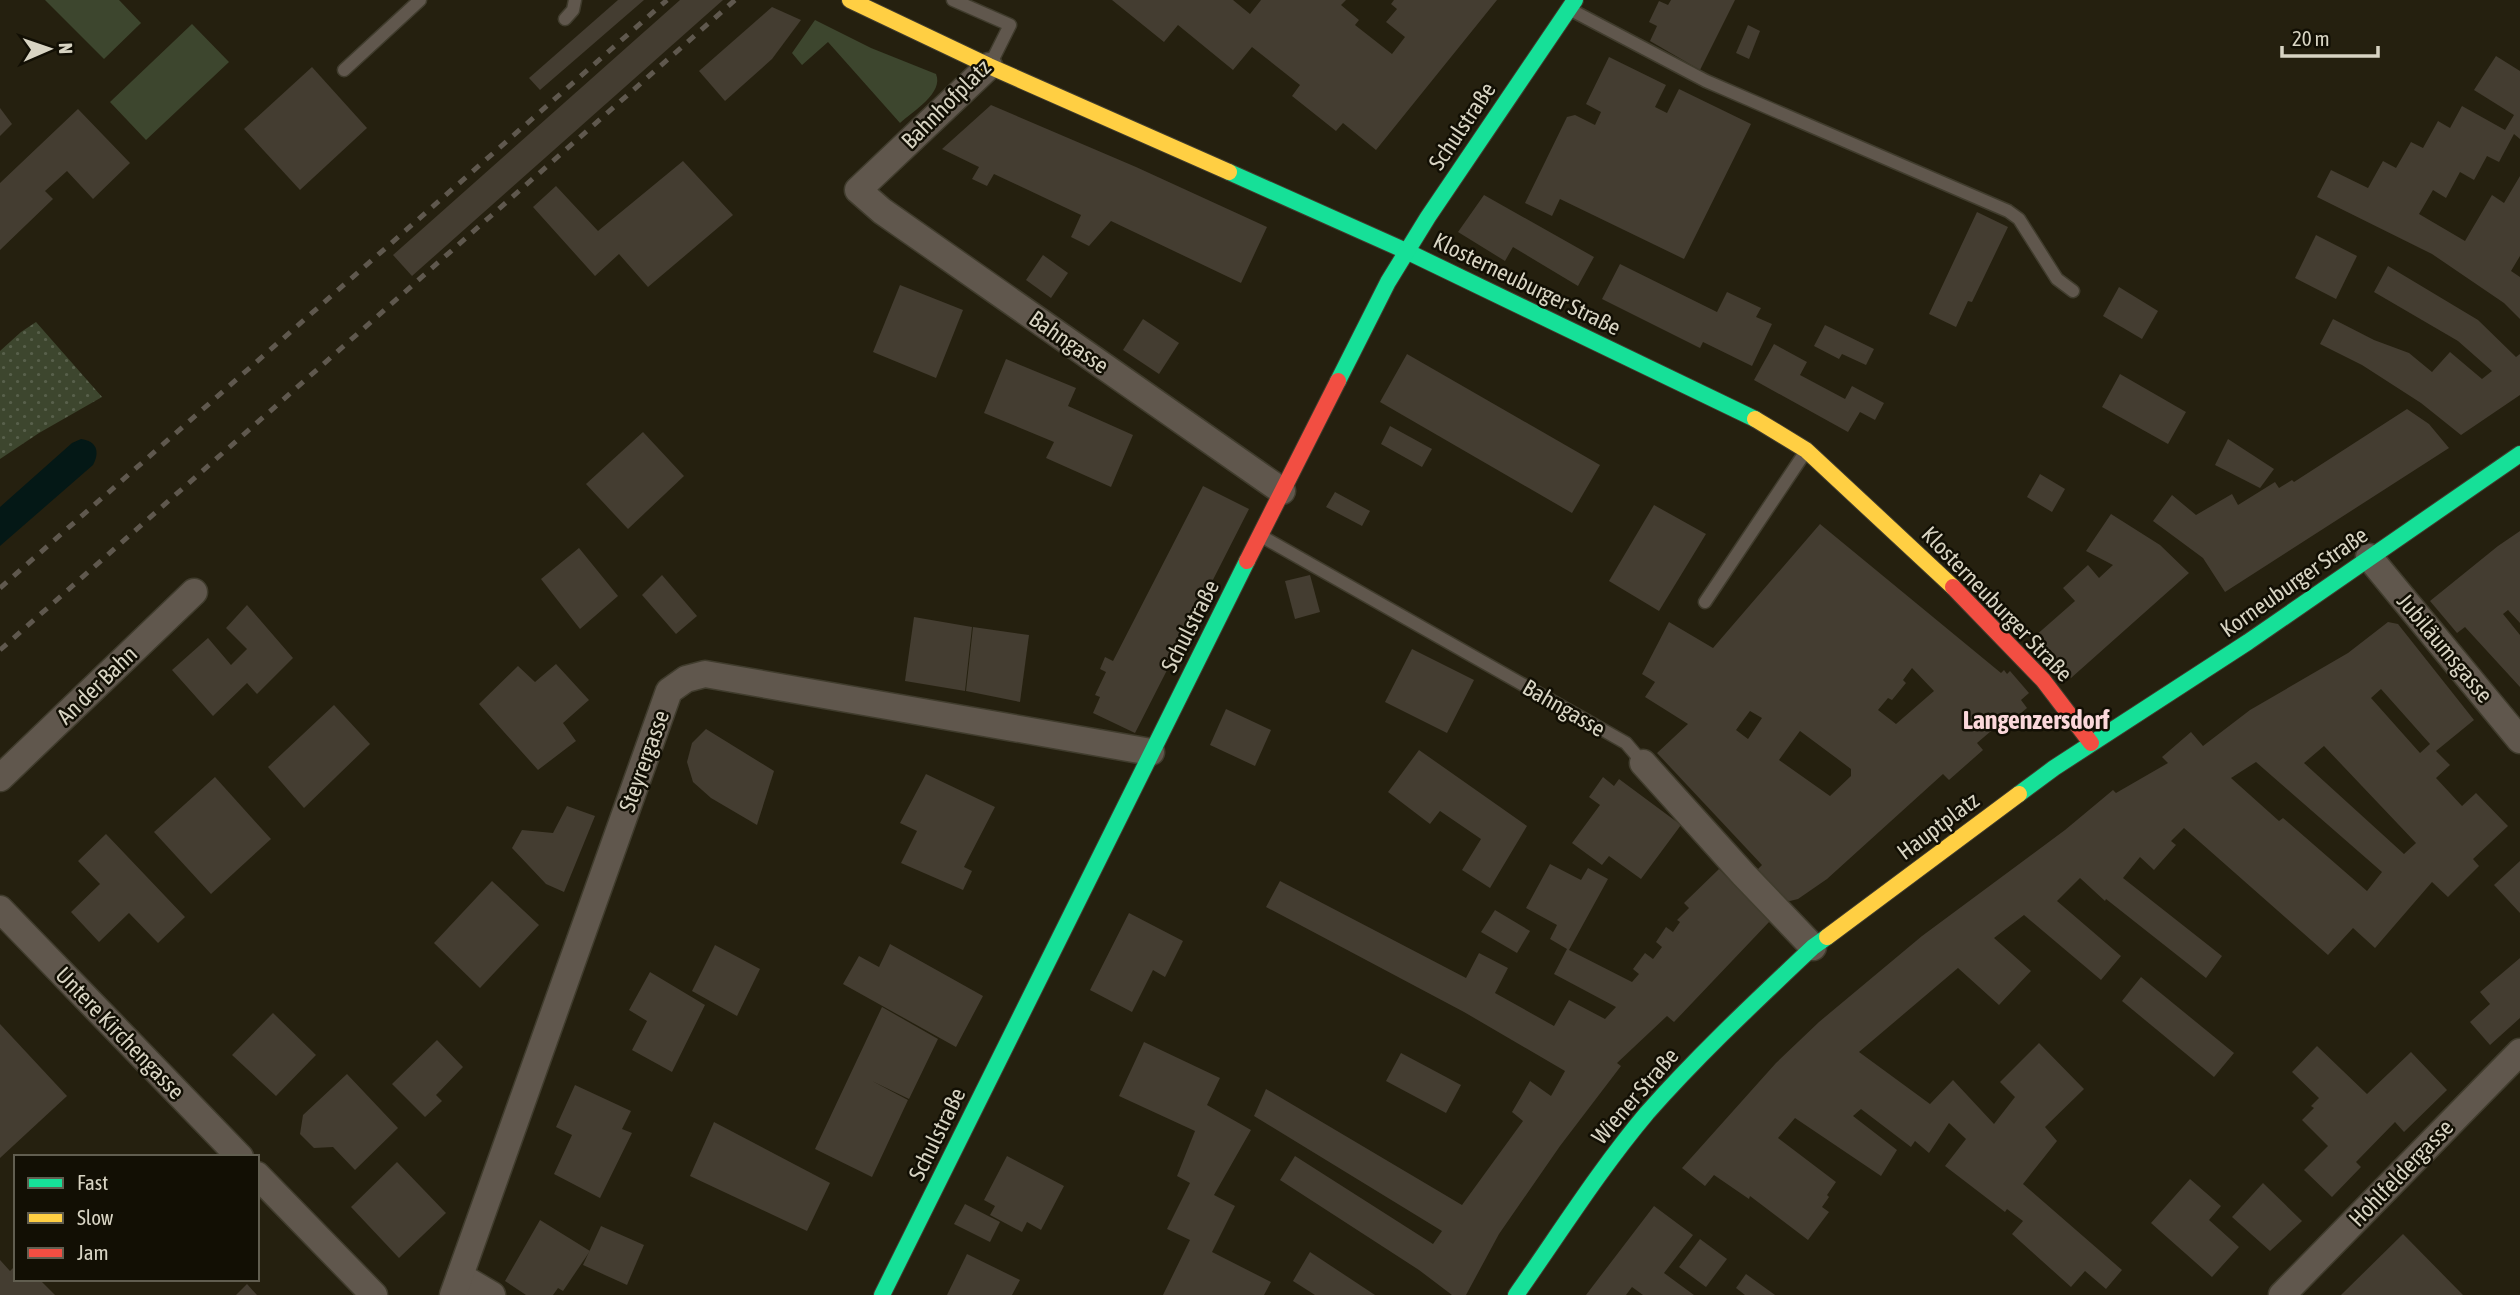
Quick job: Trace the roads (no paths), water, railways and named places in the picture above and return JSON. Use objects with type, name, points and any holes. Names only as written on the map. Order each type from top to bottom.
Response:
[{"type":"street","name":"Klosterneuburger Straße","points":[[850,0],[989,66],[1406,251],[1769,426],[1806,450],[1953,587],[2043,680],[2091,743]]},
{"type":"street","name":"Schulstraße","points":[[882,1295],[1282,491],[1406,251],[1572,4]]},
{"type":"street","name":"Bahnhofplatz","points":[[858,190],[989,66]]},
{"type":"street","name":"Bahngasse","points":[[858,190],[882,211],[1282,491]]},
{"type":"street","name":"Korneuburger Straße","points":[[2091,743],[2248,642],[2520,454]]},
{"type":"street","name":"Jubiläumsgasse","points":[[2369,557],[2520,740]]},
{"type":"street","name":"An der Bahn","points":[[0,778],[194,592]]},
{"type":"street","name":"Steyrergasse","points":[[456,1286],[669,691],[686,678],[705,674],[1151,752]]},
{"type":"street","name":"Hauptplatz","points":[[1813,947],[2091,743]]},
{"type":"street","name":"Bahngasse","points":[[1643,763],[1813,947]]},
{"type":"street","name":"Untere Kirchengasse","points":[[0,909],[238,1155]]},
{"type":"street","name":"Wiener Straße","points":[[1516,1295],[1609,1162],[1647,1114],[1711,1044],[1813,947]]},
{"type":"street","name":"Hohlfeldergasse","points":[[2282,1295],[2520,1052]]},
{"type":"street","points":[[259,1177],[374,1295]]},
{"type":"street","points":[[456,1286],[492,1295]]},
{"type":"lane","points":[[344,70],[420,0]]},
{"type":"lane","points":[[565,19],[573,10],[575,0]]},
{"type":"lane","name":"Bahnhofplatz","points":[[953,0],[1010,24],[989,66]]},
{"type":"lane","points":[[1572,4],[1706,80],[2008,211],[2019,219],[2057,279],[2073,291]]},
{"type":"lane","points":[[1705,602],[1806,450]]},
{"type":"lane","name":"Bahngasse","points":[[1261,536],[1626,743],[1643,763]]},
{"type":"railway","points":[[0,588],[667,0]]},
{"type":"railway","points":[[0,650],[735,0]]},
{"type":"district","name":"Langenzersdorf","points":[[2036,720]]}]
